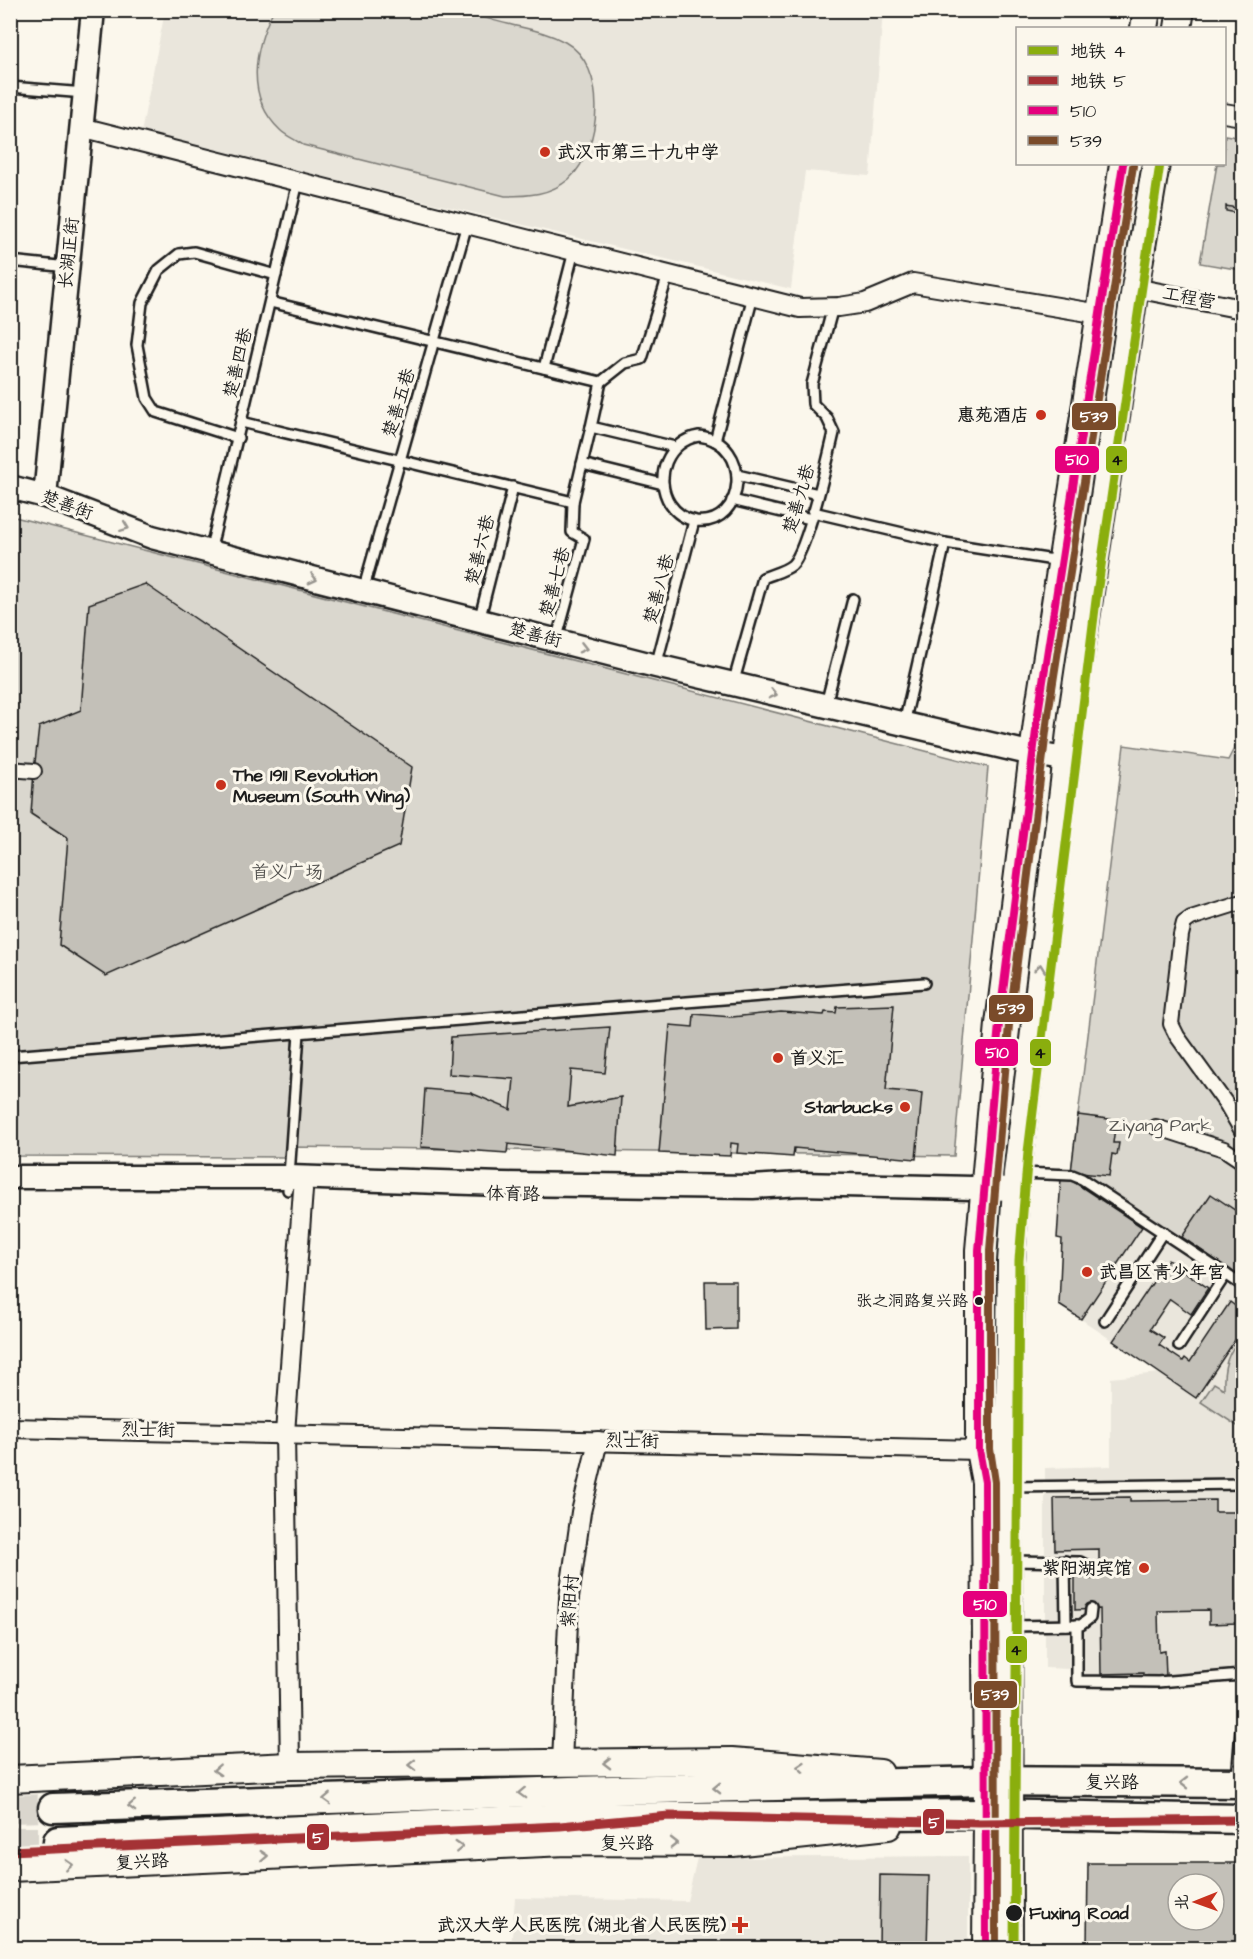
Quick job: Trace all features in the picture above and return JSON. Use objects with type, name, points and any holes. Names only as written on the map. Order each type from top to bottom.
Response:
[{"type":"main road","points":[[1144,27],[1147,10]]},
{"type":"main road","points":[[1178,27],[1181,10]]},
{"type":"main road","points":[[1010,1948],[999,1815],[985,1482],[979,1450],[980,1250],[999,1024],[1033,753],[1123,165]]},
{"type":"main road","points":[[998,1781],[1009,1626],[1011,1263],[1016,1189],[1066,759],[1135,288],[1156,165]]},
{"type":"main road","name":"复兴路","points":[[10,1779],[290,1766],[732,1761],[998,1781],[1239,1783]]},
{"type":"main road","points":[[53,1808],[559,1791],[998,1781]]},
{"type":"main road","points":[[58,1841],[570,1818],[999,1815]]},
{"type":"main road","points":[[986,1948],[999,1815]]},
{"type":"main road","name":"复兴路","points":[[10,1868],[567,1842],[733,1843],[999,1815],[1242,1820]]},
{"type":"street","name":"长湖正街","points":[[45,496],[93,10]]},
{"type":"street","points":[[1226,113],[1242,116]]},
{"type":"street","points":[[81,128],[800,308],[865,303],[913,282],[1100,315]]},
{"type":"street","name":"工程营","points":[[1135,288],[1242,309]]},
{"type":"street","name":"楚善街","points":[[10,487],[45,496],[152,537],[210,552],[656,666],[1066,759]]},
{"type":"street","points":[[10,769],[34,771]]},
{"type":"street","points":[[1242,902],[1191,918],[1184,923],[1172,1024],[1240,1124],[1242,1131]]},
{"type":"street","points":[[1156,1127],[1224,1149],[1242,1161]]},
{"type":"street","points":[[10,1177],[293,1186]]},
{"type":"street","points":[[10,1189],[502,1184],[753,1187],[800,1184],[984,1195],[1016,1189]]},
{"type":"street","points":[[290,1766],[285,1433],[293,1186]]},
{"type":"street","name":"烈士街","points":[[10,1428],[979,1450]]},
{"type":"street","name":"紫阳村","points":[[562,1763],[569,1598],[581,1512],[598,1441]]},
{"type":"lane","points":[[10,87],[85,93]]},
{"type":"lane","name":"楚善四巷","points":[[210,552],[298,182]]},
{"type":"lane","name":"楚善五巷","points":[[363,591],[467,224]]},
{"type":"lane","points":[[544,368],[574,251]]},
{"type":"lane","points":[[238,438],[156,412],[147,398],[137,345],[142,303],[159,270],[179,254],[194,252],[276,275]]},
{"type":"lane","points":[[10,261],[68,267]]},
{"type":"lane","points":[[241,422],[573,502],[601,382],[625,363],[642,359],[668,274]]},
{"type":"lane","points":[[716,441],[753,296]]},
{"type":"lane","points":[[270,302],[601,382]]},
{"type":"lane","name":"楚善九巷","points":[[733,684],[763,578],[791,567],[799,557],[818,494],[834,433],[827,418],[813,404],[812,384],[833,307]]},
{"type":"lane","points":[[591,427],[675,447]]},
{"type":"lane","points":[[693,437],[706,437],[716,441],[728,451],[735,464],[737,485],[732,500],[719,515],[707,520],[694,521],[682,516],[672,507],[665,494],[663,484],[665,465],[675,447],[693,437]]},
{"type":"lane","points":[[582,464],[663,484]]},
{"type":"lane","points":[[737,475],[818,494]]},
{"type":"lane","name":"楚善六巷","points":[[479,621],[513,487]]},
{"type":"lane","points":[[732,500],[945,543],[1062,561]]},
{"type":"lane","name":"楚善七巷","points":[[556,641],[584,538],[572,532],[573,502]]},
{"type":"lane","name":"楚善八巷","points":[[656,666],[694,521]]},
{"type":"lane","points":[[904,724],[945,543]]},
{"type":"lane","points":[[826,706],[853,599]]},
{"type":"lane","points":[[10,1056],[924,983]]},
{"type":"lane","points":[[293,1186],[299,1033]]},
{"type":"lane","points":[[1016,1189],[1078,1177],[1242,1285]]},
{"type":"lane","points":[[1105,1321],[1163,1232]]},
{"type":"lane","points":[[1179,1346],[1226,1274]]},
{"type":"lane","points":[[1008,1487],[1242,1484]]},
{"type":"lane","points":[[1008,1561],[1083,1563],[1090,1573]]},
{"type":"lane","points":[[1065,1561],[1066,1625]]},
{"type":"lane","points":[[1009,1626],[1077,1625],[1090,1618],[1091,1609]]},
{"type":"lane","points":[[1077,1625],[1077,1682],[1158,1682],[1242,1675]]},
{"type":"lane","points":[[1239,1783],[1242,1716]]},
{"type":"shaded area","name":"武汉市第三十九中学","points":[[165,11],[883,11],[870,176],[805,171],[791,289],[141,133]]},
{"type":"shaded area","name":"紫阳湖宾馆","points":[[1061,1171],[1082,1173],[1242,1280],[1242,1681],[1181,1687],[1070,1687],[1069,1669],[1045,1668],[1045,1468],[1111,1466],[1111,1378],[1159,1373],[1081,1319],[1142,1228],[1072,1180],[1061,1179]]},
{"type":"shaded area","name":"武汉大学人民医院 (湖北省人民医院)","points":[[968,1856],[968,1948],[511,1948],[515,1898],[687,1901],[697,1858]]},
{"type":"green space","points":[[451,10],[537,31],[565,42],[579,54],[589,69],[594,88],[596,108],[594,129],[588,148],[580,165],[562,184],[538,194],[505,196],[303,145],[282,132],[269,117],[261,103],[257,88],[256,72],[261,41],[273,11]]},
{"type":"green space","points":[[1226,135],[1242,138],[1242,270],[1200,263],[1217,165],[1226,165]]},
{"type":"green space","name":"首义广场","points":[[11,516],[988,767],[954,1156],[285,1147],[284,1157],[11,1156]]},
{"type":"green space","name":"Ziyang Park","points":[[1242,733],[1242,1280],[1082,1173],[1071,1172],[1124,745],[1228,760]]},
{"type":"green space","points":[[1242,1337],[1242,1360],[1238,1386],[1242,1397],[1242,1429],[1201,1402],[1214,1383],[1224,1389],[1227,1361],[1233,1348]]},
{"type":"building","points":[[1226,206],[1242,209],[1242,214],[1226,211]]},
{"type":"building","name":"The 1911 Revolution Museum (South Wing)","points":[[145,584],[412,767],[399,846],[106,976],[59,945],[68,838],[31,814],[34,771],[39,727],[81,710],[89,604]]},
{"type":"building","name":"首义汇","points":[[894,1005],[886,1090],[922,1093],[916,1159],[794,1148],[793,1157],[737,1153],[738,1144],[731,1143],[730,1156],[659,1153],[670,1025],[693,1027],[694,1014],[732,1017],[781,1012],[824,1015],[825,1012],[836,1013],[837,1007]]},
{"type":"building","points":[[610,1027],[605,1073],[571,1070],[568,1107],[621,1097],[617,1156],[508,1144],[507,1153],[421,1147],[425,1089],[471,1093],[511,1110],[514,1079],[449,1074],[451,1037]]},
{"type":"building","points":[[1078,1115],[1116,1120],[1113,1143],[1119,1143],[1117,1155],[1112,1154],[1109,1176],[1071,1172]]},
{"type":"building","name":"武昌区青少年宫","points":[[1061,1179],[1071,1180],[1142,1227],[1081,1319],[1059,1305],[1062,1239],[1057,1238]]},
{"type":"building","points":[[1211,1194],[1242,1215],[1242,1278],[1182,1237]]},
{"type":"building","points":[[1168,1260],[1208,1288],[1191,1314],[1170,1299],[1150,1329],[1164,1338],[1159,1345],[1183,1361],[1185,1358],[1190,1362],[1230,1302],[1242,1311],[1242,1330],[1196,1398],[1113,1341]]},
{"type":"building","points":[[705,1281],[736,1281],[736,1329],[706,1330]]},
{"type":"building","points":[[1130,1497],[1130,1501],[1215,1500],[1215,1512],[1236,1512],[1237,1562],[1242,1562],[1242,1610],[1237,1610],[1238,1623],[1209,1624],[1209,1610],[1158,1611],[1159,1652],[1165,1651],[1166,1677],[1143,1677],[1143,1673],[1101,1674],[1100,1609],[1075,1610],[1075,1573],[1099,1572],[1099,1549],[1055,1550],[1054,1498]]},
{"type":"building","points":[[1088,1863],[1242,1863],[1242,1948],[1087,1948]]},
{"type":"building","points":[[880,1875],[929,1876],[927,1948],[879,1948]]},
{"type":"tunnel","points":[[10,1809],[53,1808]]},
{"type":"tunnel","points":[[10,1841],[58,1841]]},
{"type":"metro line","name":"4","points":[[1014,1948],[1019,1260],[1028,1152],[1096,600],[1160,165]]},
{"type":"metro line","name":"5","points":[[10,1851],[560,1826],[669,1816],[980,1823],[1242,1820]]},
{"type":"transit line","name":"510","points":[[986,1948],[985,1482],[979,1450],[979,1250],[999,1024],[1039,707],[1123,165]]},
{"type":"transit line","name":"539","points":[[996,1948],[995,1482],[990,1449],[990,1250],[1009,1025],[1049,708],[1133,166]]},
{"type":"place","name":"武汉市第三十九中学","points":[[545,152]]},
{"type":"place","name":"惠苑酒店","points":[[1041,415]]},
{"type":"place","name":"The 1911 Revolution Museum (South Wing)","points":[[221,785]]},
{"type":"place","name":"首义汇","points":[[778,1058]]},
{"type":"place","name":"Starbucks","points":[[905,1107]]},
{"type":"place","name":"武昌区青少年宫","points":[[1087,1272]]},
{"type":"place","name":"张之洞路复兴路","points":[[979,1301]]},
{"type":"place","name":"紫阳湖宾馆","points":[[1144,1568]]},
{"type":"place","name":"Fuxing Road","points":[[1014,1913]]},
{"type":"place","name":"武汉大学人民医院 (湖北省人民医院)","points":[[740,1925]]}]
